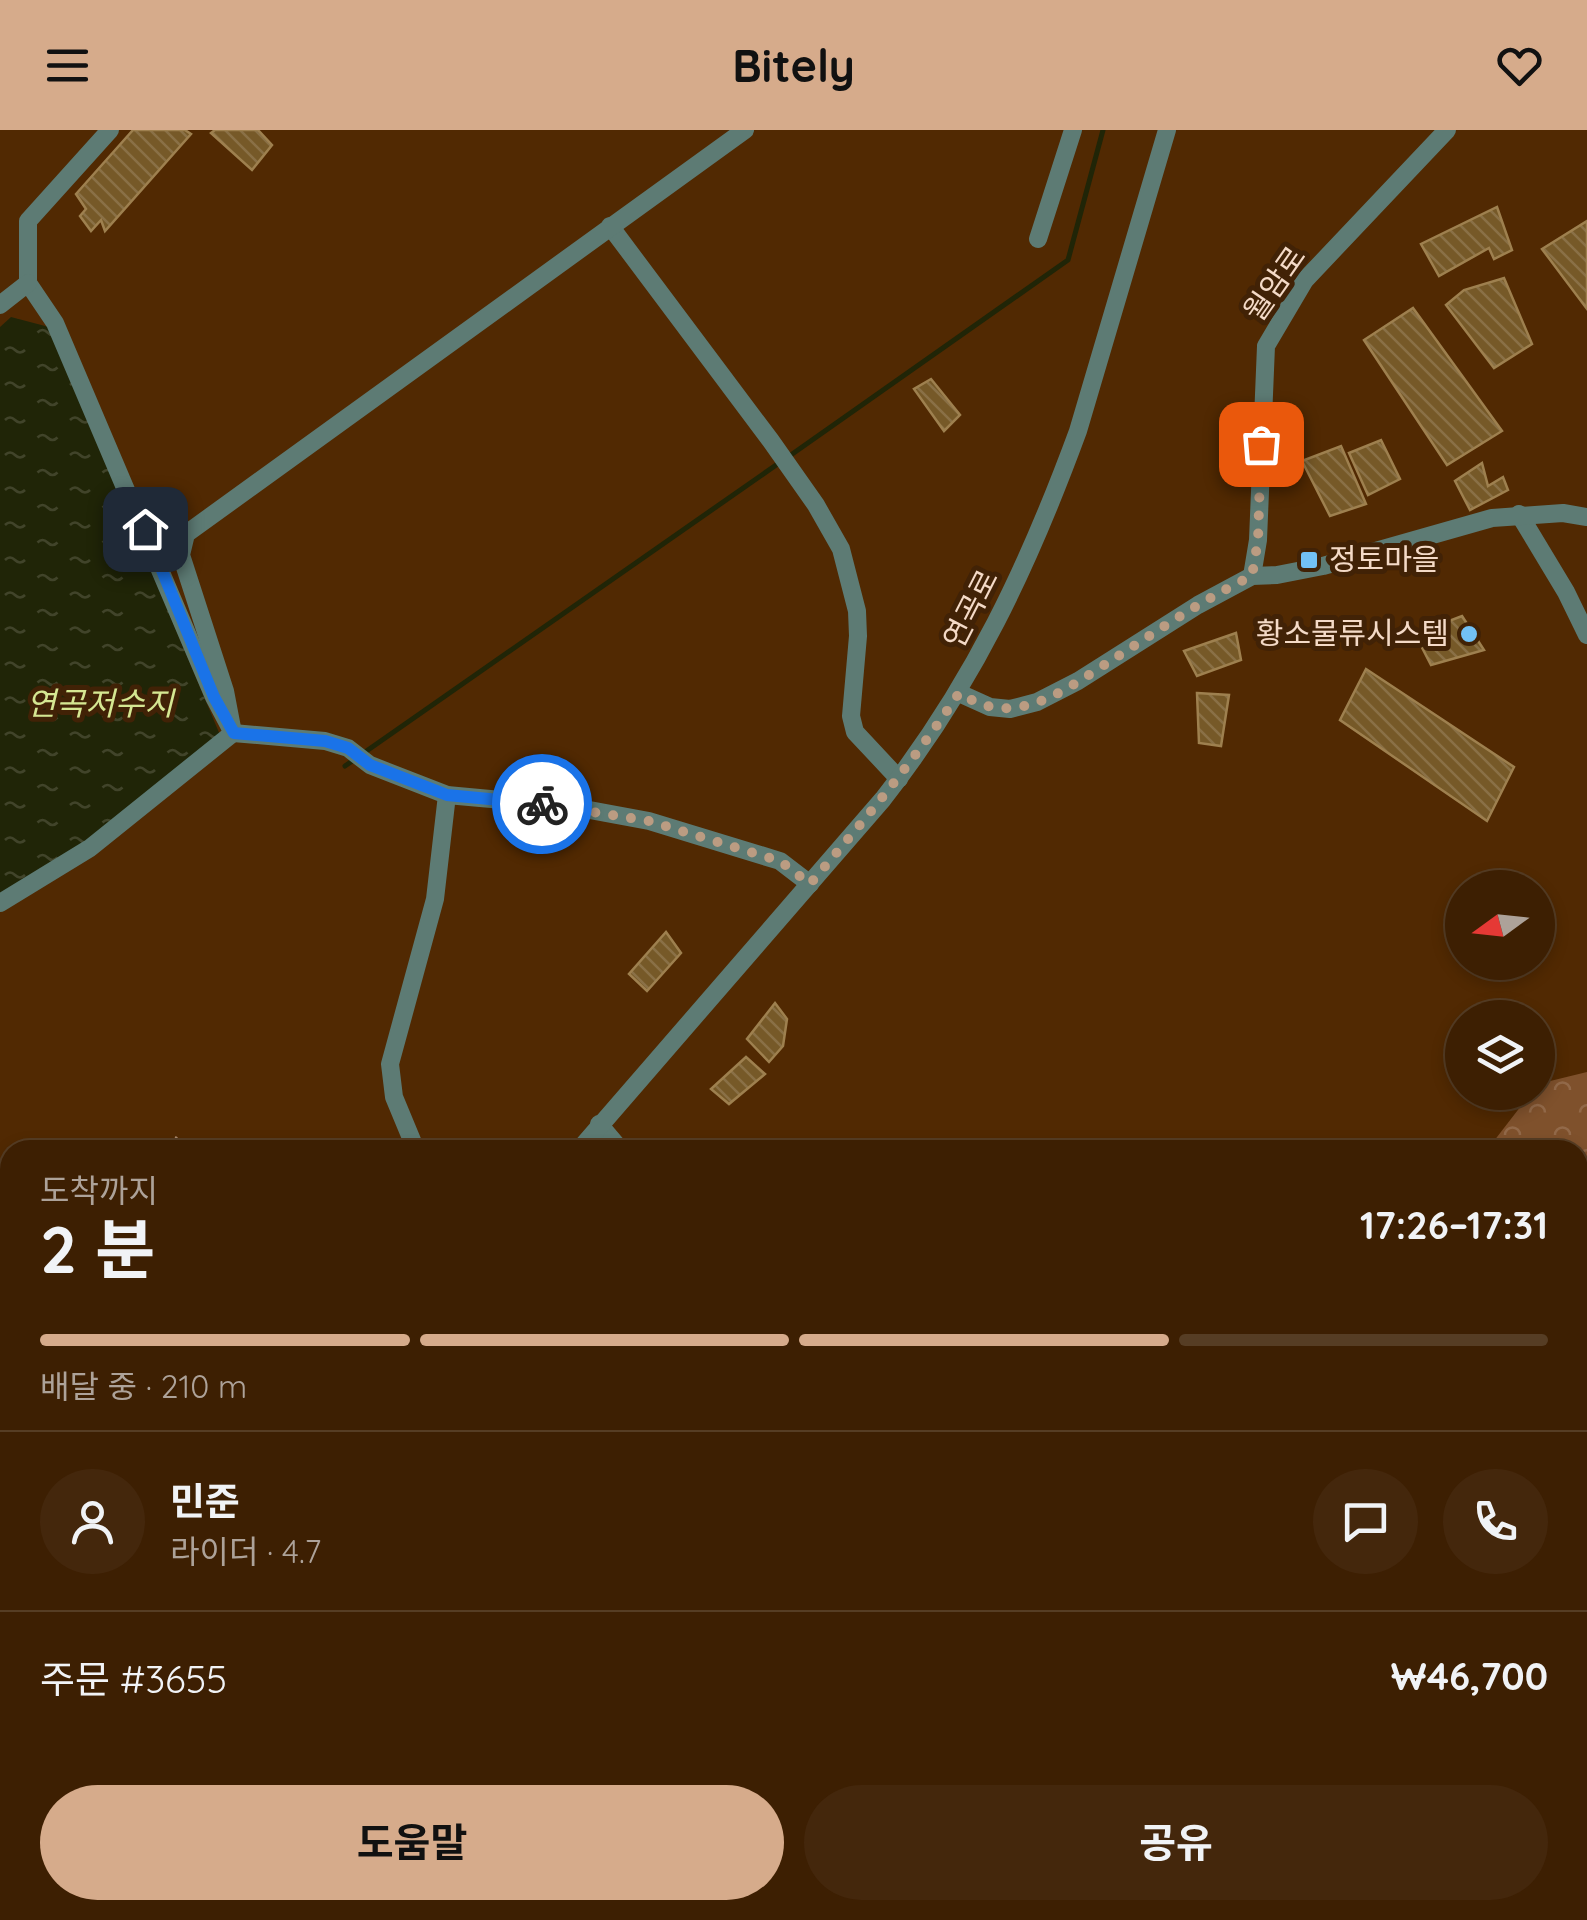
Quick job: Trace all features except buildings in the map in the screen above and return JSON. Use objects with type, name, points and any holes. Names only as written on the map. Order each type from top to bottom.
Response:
[{"type":"street","points":[[110,130],[28,221],[28,284],[56,323],[214,697],[234,733]]},
{"type":"street","points":[[234,733],[225,690],[181,555],[186,534],[744,130]]},
{"type":"street","points":[[1038,239],[1073,130]]},
{"type":"street","name":"연곡로","points":[[587,1140],[899,779],[959,693],[1035,544],[1073,445],[1168,130]]},
{"type":"street","name":"월암로","points":[[1252,576],[1258,540],[1266,346],[1305,280],[1446,130]]},
{"type":"street","points":[[610,226],[772,441],[842,549],[857,611],[851,716],[855,732],[899,779]]},
{"type":"street","points":[[0,304],[28,284]]},
{"type":"street","points":[[959,693],[990,707],[1010,708],[1038,702],[1252,576],[1297,572],[1479,521],[1519,514],[1587,517]]},
{"type":"street","points":[[1519,514],[1587,634]]},
{"type":"street","points":[[0,903],[90,848],[234,733],[325,741],[348,748],[370,765],[447,795],[568,806],[649,821],[780,861],[810,884]]},
{"type":"street","points":[[412,1140],[394,1097],[390,1064],[435,898],[447,795]]},
{"type":"street","points":[[599,1124],[613,1140]]},
{"type":"path","points":[[175,1140],[178,1134]]},
{"type":"green space","points":[[1587,1072],[1587,1140],[1495,1140],[1518,1110],[1555,1110],[1555,1080]]},
{"type":"water","name":"연곡저수지","points":[[11,317],[49,327],[223,742],[0,903],[0,327]]},
{"type":"waterway","points":[[788,457],[1068,260],[1103,130]]},
{"type":"waterway","points":[[345,766],[779,463]]},
{"type":"way so far","points":[[542,804],[649,821],[780,861],[810,884],[883,799],[959,693],[990,707],[1010,708],[1038,702],[1224,589],[1252,576],[1258,540],[1261,444]]},
{"type":"place","name":"정토마을","points":[[1309,560]]},
{"type":"place","name":"황소물류시스템","points":[[1469,634]]},
{"type":"route","points":[[145,529],[214,697],[234,733],[325,741],[348,748],[370,765],[447,795],[542,804]]}]
